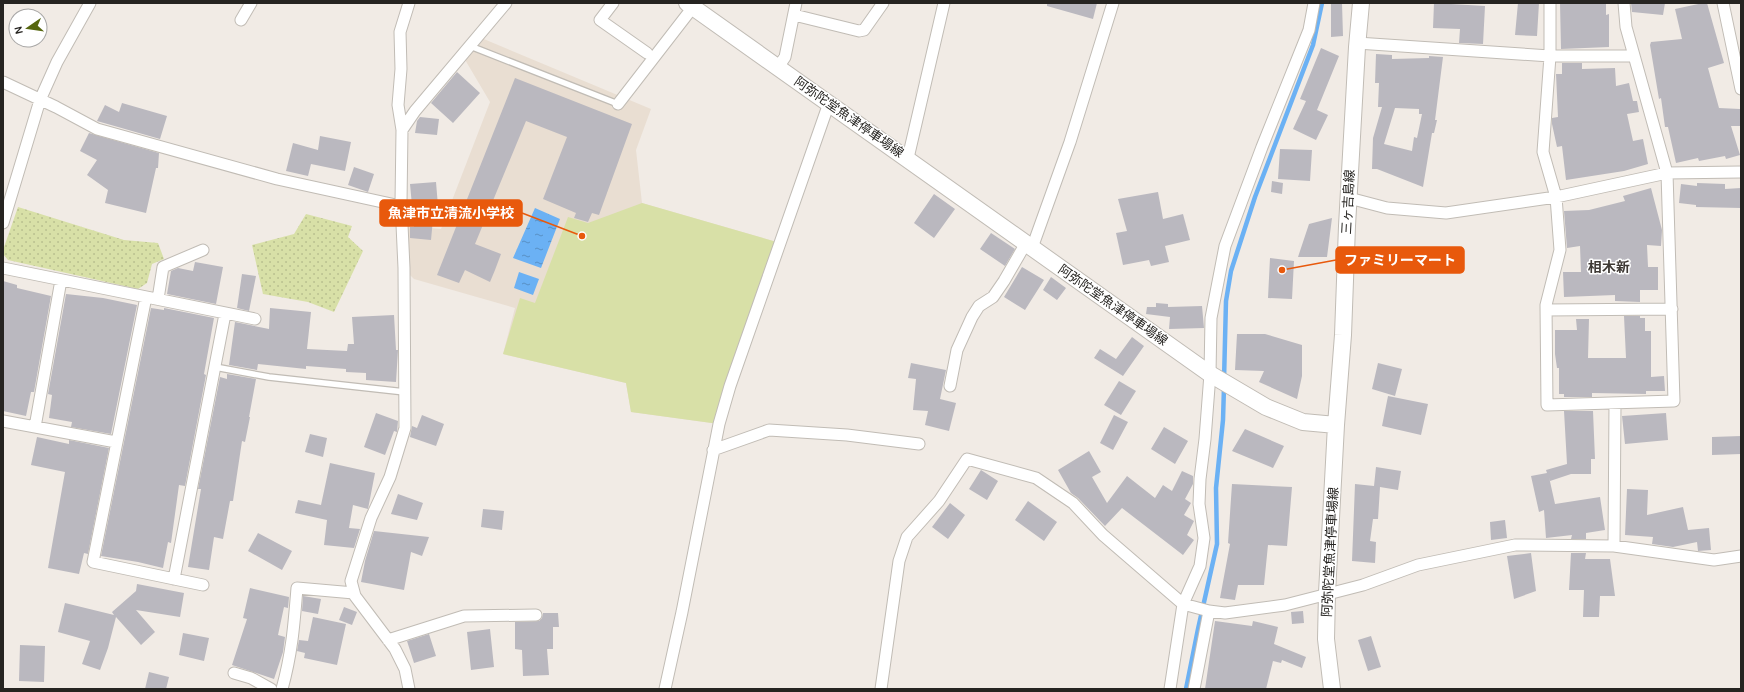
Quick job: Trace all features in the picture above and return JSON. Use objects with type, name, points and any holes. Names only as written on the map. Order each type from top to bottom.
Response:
[{"type":"main road","name":"三ヶ吉島線","points":[[1336,425],[1343,336],[1357,43],[1362,3]]},
{"type":"main road","name":"阿弥陀堂魚津停車場線","points":[[690,5],[908,158],[1210,374],[1266,407],[1303,422],[1336,425],[1326,639],[1332,689]]},
{"type":"street","points":[[3,223],[40,100],[57,62],[90,3]]},
{"type":"street","points":[[241,20],[251,3]]},
{"type":"street","points":[[409,3],[400,32],[401,69],[398,105],[402,130],[401,203],[405,428],[390,477],[371,518],[351,582],[355,596],[395,649],[405,669],[409,689]]},
{"type":"street","points":[[402,130],[415,111],[505,3]]},
{"type":"street","points":[[613,3],[600,20],[647,53]]},
{"type":"street","points":[[778,67],[785,56],[796,3]]},
{"type":"street","points":[[794,15],[859,32],[864,30],[883,3]]},
{"type":"street","points":[[908,158],[944,3]]},
{"type":"street","points":[[950,386],[957,350],[972,317],[979,306],[993,297],[1029,246],[1070,142],[1113,3]]},
{"type":"street","points":[[1170,689],[1183,604],[1200,566],[1204,538],[1199,504],[1210,374],[1211,318],[1225,246],[1262,147],[1309,30],[1314,3]]},
{"type":"street","points":[[1550,3],[1550,56],[1543,152],[1556,197],[1560,250],[1546,305],[1547,405],[1674,401],[1668,173],[1626,27],[1624,3]]},
{"type":"street","points":[[1723,3],[1741,89]]},
{"type":"street","points":[[618,104],[690,5]]},
{"type":"street","points":[[1357,43],[1550,56],[1634,56]]},
{"type":"street","points":[[3,82],[56,107],[97,129],[277,179],[396,205],[401,203]]},
{"type":"street","points":[[665,689],[682,612],[719,424],[730,386],[828,103]]},
{"type":"street","points":[[1349,198],[1387,208],[1446,213],[1556,197],[1668,173],[1741,172]]},
{"type":"street","points":[[158,299],[163,267],[204,250]]},
{"type":"street","points":[[3,268],[255,319]]},
{"type":"street","points":[[35,427],[61,280]]},
{"type":"street","points":[[146,296],[93,562],[203,584]]},
{"type":"street","points":[[1546,310],[1672,309]]},
{"type":"street","points":[[174,579],[225,314]]},
{"type":"street","points":[[1614,546],[1615,403]]},
{"type":"street","points":[[3,421],[116,442]]},
{"type":"street","points":[[713,450],[769,430],[847,435],[919,444]]},
{"type":"street","points":[[881,689],[899,560],[907,537],[939,501],[967,459],[1036,478],[1073,503],[1109,539],[1183,604],[1209,611],[1225,613],[1286,605],[1327,593],[1363,585],[1418,565],[1515,545],[1614,546],[1714,560],[1741,556]]},
{"type":"street","points":[[282,689],[290,662],[297,588],[354,593]]},
{"type":"street","points":[[1194,689],[1209,611]]},
{"type":"street","points":[[388,640],[464,616],[536,615]]},
{"type":"street","points":[[234,673],[251,678],[271,689]]},
{"type":"lane","points":[[470,46],[618,104]]},
{"type":"lane","points":[[215,367],[269,377],[405,392]]},
{"type":"shaded area","points":[[479,37],[651,109],[636,150],[642,203],[780,243],[719,424],[631,412],[626,383],[503,354],[515,308],[414,279],[410,275],[408,226],[441,229],[490,102],[464,58]]},
{"type":"green space","points":[[642,203],[780,243],[719,424],[631,412],[626,383],[503,354],[520,298],[535,303],[568,217],[588,223]]},
{"type":"green space","points":[[18,207],[124,240],[158,243],[164,259],[152,264],[147,283],[138,289],[8,260],[3,254],[3,250]]},
{"type":"green space","points":[[306,214],[352,226],[348,237],[363,251],[334,312],[308,302],[263,294],[252,245],[294,234]]},
{"type":"water","points":[[535,208],[560,219],[541,268],[513,258]]},
{"type":"water","points":[[519,272],[539,279],[533,295],[514,288]]},
{"type":"building","points":[[1047,3],[1097,3],[1093,19],[1047,6]]},
{"type":"building","points":[[1331,3],[1342,3],[1343,36],[1331,37]]},
{"type":"building","points":[[1434,3],[1485,6],[1483,44],[1459,43],[1460,29],[1433,28]]},
{"type":"building","points":[[1518,3],[1539,3],[1537,36],[1515,35]]},
{"type":"building","points":[[1560,3],[1606,3],[1606,15],[1609,14],[1609,47],[1561,49]]},
{"type":"building","points":[[1631,3],[1665,3],[1663,15],[1632,12]]},
{"type":"building","points":[[1707,3],[1724,63],[1708,68],[1719,108],[1740,109],[1740,126],[1731,126],[1740,155],[1726,159],[1725,156],[1699,161],[1698,158],[1676,163],[1668,127],[1665,127],[1661,98],[1659,99],[1650,45],[1651,42],[1682,39],[1675,9]]},
{"type":"building","points":[[1321,48],[1339,56],[1317,110],[1328,115],[1316,140],[1293,129],[1306,101],[1300,99]]},
{"type":"building","points":[[1376,54],[1392,55],[1392,59],[1429,58],[1429,56],[1443,57],[1435,120],[1437,120],[1434,133],[1432,133],[1423,187],[1377,169],[1372,169],[1373,138],[1382,107],[1378,107],[1379,83],[1375,83]],"holes":[[[1395,108],[1419,109],[1419,114],[1422,114],[1417,138],[1414,137],[1412,151],[1384,144]]]},
{"type":"building","points":[[1562,63],[1582,63],[1582,69],[1615,68],[1616,86],[1629,83],[1633,101],[1637,101],[1639,112],[1627,114],[1633,141],[1643,139],[1648,164],[1624,171],[1566,180],[1562,146],[1557,147],[1552,124],[1552,118],[1558,117],[1556,74],[1562,74]]},
{"type":"building","points":[[457,72],[480,93],[453,123],[431,103]]},
{"type":"building","points":[[515,78],[632,124],[599,215],[592,213],[588,222],[574,218],[576,213],[543,199],[567,137],[526,121],[475,244],[501,254],[495,270],[490,282],[465,270],[459,283],[437,275]]},
{"type":"building","points":[[122,103],[167,116],[160,139],[97,121],[105,105],[119,112]]},
{"type":"building","points":[[420,117],[439,119],[437,135],[415,133],[417,121]]},
{"type":"building","points":[[89,133],[159,153],[158,168],[156,168],[146,213],[105,203],[108,190],[87,175],[97,160],[80,151]]},
{"type":"building","points":[[320,136],[351,142],[345,171],[311,164],[308,176],[286,171],[293,143],[318,150]]},
{"type":"building","points":[[1280,149],[1312,150],[1310,181],[1278,179]]},
{"type":"building","points":[[354,167],[374,174],[368,192],[348,185]]},
{"type":"building","points":[[1272,181],[1283,183],[1282,194],[1271,192]]},
{"type":"building","points":[[436,182],[439,218],[433,219],[431,240],[410,238],[410,227],[414,227],[410,184]]},
{"type":"building","points":[[1697,183],[1725,184],[1725,189],[1741,188],[1741,208],[1696,207],[1696,205],[1679,203],[1681,184],[1697,186]]},
{"type":"building","points":[[1651,188],[1662,230],[1661,246],[1647,245],[1648,267],[1658,267],[1658,290],[1640,290],[1640,302],[1615,301],[1615,295],[1564,297],[1563,272],[1581,272],[1580,246],[1567,248],[1564,211],[1589,210],[1625,201],[1623,196]]},
{"type":"building","points":[[1158,192],[1163,219],[1183,214],[1190,240],[1165,246],[1169,262],[1151,266],[1149,260],[1123,265],[1116,233],[1127,231],[1118,199]]},
{"type":"building","points":[[934,194],[955,209],[934,238],[914,223]]},
{"type":"building","points":[[1332,218],[1327,257],[1298,257],[1309,224]]},
{"type":"building","points":[[991,233],[1015,249],[1005,266],[980,249]]},
{"type":"building","points":[[1270,258],[1294,261],[1292,299],[1268,298]]},
{"type":"building","points":[[195,262],[223,267],[216,304],[167,294],[171,271],[178,268],[193,271]]},
{"type":"building","points":[[1022,267],[1044,280],[1025,310],[1004,297]]},
{"type":"building","points":[[242,274],[256,276],[249,311],[237,308]]},
{"type":"building","points":[[1051,277],[1066,288],[1057,300],[1043,290]]},
{"type":"building","points":[[3,281],[17,285],[17,288],[51,296],[34,392],[31,392],[26,416],[3,411]]},
{"type":"building","points":[[66,294],[103,298],[137,305],[111,434],[71,427],[72,422],[49,418],[52,395],[48,394]]},
{"type":"building","points":[[1156,303],[1168,304],[1168,307],[1202,306],[1204,328],[1169,329],[1170,317],[1146,314],[1147,307],[1156,307]]},
{"type":"building","points":[[151,308],[164,310],[164,308],[214,318],[204,374],[206,375],[185,486],[179,485],[171,543],[168,542],[163,568],[101,556]]},
{"type":"building","points":[[270,308],[311,312],[307,349],[347,351],[348,344],[354,344],[352,317],[394,315],[396,350],[398,350],[396,382],[366,380],[366,373],[346,372],[346,369],[306,366],[306,369],[258,364],[257,370],[229,365],[235,322],[269,329]]},
{"type":"building","points":[[1624,316],[1640,316],[1640,318],[1645,318],[1645,331],[1651,331],[1651,377],[1664,376],[1665,391],[1646,391],[1646,394],[1592,393],[1592,397],[1564,397],[1564,394],[1559,394],[1559,368],[1557,368],[1555,354],[1555,330],[1577,330],[1576,319],[1589,319],[1588,358],[1626,358]]},
{"type":"building","points":[[1237,334],[1265,334],[1302,345],[1302,376],[1297,399],[1259,382],[1264,371],[1235,370]]},
{"type":"building","points":[[1132,337],[1144,346],[1123,376],[1094,358],[1100,349],[1116,359]]},
{"type":"building","points":[[911,363],[946,370],[940,399],[956,403],[949,431],[925,425],[928,411],[913,410],[916,379],[908,378]]},
{"type":"building","points":[[1378,363],[1402,369],[1395,396],[1372,389]]},
{"type":"building","points":[[227,374],[256,379],[245,442],[242,441],[233,501],[230,501],[223,539],[214,537],[209,570],[188,567],[201,489],[198,489],[220,377],[227,379]]},
{"type":"building","points":[[1119,381],[1136,391],[1121,415],[1104,405]]},
{"type":"building","points":[[1388,396],[1428,404],[1421,435],[1382,426]]},
{"type":"building","points":[[1564,411],[1593,411],[1595,459],[1591,459],[1591,474],[1571,474],[1550,481],[1549,477],[1555,504],[1600,497],[1605,530],[1586,533],[1586,539],[1571,539],[1572,535],[1546,538],[1544,510],[1539,512],[1531,476],[1547,473],[1546,470],[1567,464]]},
{"type":"building","points":[[376,413],[398,421],[397,432],[394,431],[385,455],[364,447]]},
{"type":"building","points":[[1666,413],[1668,440],[1625,444],[1622,416]]},
{"type":"building","points":[[422,415],[444,424],[436,446],[410,437],[412,426],[417,428]]},
{"type":"building","points":[[1114,415],[1128,422],[1113,450],[1100,443]]},
{"type":"building","points":[[1164,427],[1188,441],[1175,464],[1151,449]]},
{"type":"building","points":[[1245,429],[1284,446],[1273,468],[1232,451]]},
{"type":"building","points":[[310,434],[327,438],[323,457],[305,452]]},
{"type":"building","points":[[1741,436],[1741,454],[1712,455],[1712,437]]},
{"type":"building","points":[[37,437],[69,444],[69,440],[109,448],[88,554],[84,553],[79,574],[48,568],[65,472],[31,465]]},
{"type":"building","points":[[1089,451],[1101,472],[1092,477],[1107,503],[1127,476],[1155,498],[1163,485],[1172,491],[1182,471],[1193,476],[1193,484],[1185,499],[1191,503],[1184,515],[1194,521],[1187,535],[1194,540],[1183,555],[1122,508],[1105,526],[1078,498],[1071,493],[1058,470]]},
{"type":"building","points":[[330,463],[375,473],[368,509],[353,505],[349,528],[360,529],[354,548],[324,545],[327,520],[295,513],[298,500],[321,505]]},
{"type":"building","points":[[1376,467],[1401,471],[1398,490],[1380,487],[1378,519],[1373,519],[1370,541],[1376,542],[1375,563],[1352,561],[1355,484],[1374,486]]},
{"type":"building","points":[[981,470],[998,481],[987,500],[969,489]]},
{"type":"building","points":[[1232,484],[1292,487],[1287,546],[1268,545],[1264,585],[1238,585],[1235,600],[1220,598],[1230,544],[1228,543]]},
{"type":"building","points":[[1627,489],[1648,490],[1647,515],[1683,507],[1688,530],[1709,528],[1711,550],[1698,551],[1697,542],[1673,547],[1652,544],[1653,537],[1625,535]]},
{"type":"building","points":[[398,494],[423,503],[417,520],[391,514]]},
{"type":"building","points":[[1028,501],[1057,522],[1044,541],[1015,520]]},
{"type":"building","points":[[950,503],[965,515],[948,539],[932,527]]},
{"type":"building","points":[[483,509],[504,511],[502,530],[481,527]]},
{"type":"building","points":[[1505,520],[1507,538],[1491,540],[1490,522]]},
{"type":"building","points":[[374,531],[429,537],[422,556],[411,552],[404,590],[361,582],[365,561]]},
{"type":"building","points":[[258,533],[292,551],[282,570],[248,551]]},
{"type":"building","points":[[1531,553],[1536,591],[1514,599],[1507,556]]},
{"type":"building","points":[[1571,553],[1586,553],[1585,559],[1610,559],[1615,596],[1600,596],[1599,617],[1583,617],[1584,590],[1569,590]]},
{"type":"building","points":[[137,584],[184,593],[180,617],[136,610],[155,632],[141,645],[116,617],[108,648],[100,670],[82,664],[90,641],[58,632],[65,603],[114,615],[112,612],[136,591]]},
{"type":"building","points":[[250,588],[289,597],[288,608],[284,607],[278,635],[285,637],[283,652],[274,679],[232,665],[247,619],[243,618]]},
{"type":"building","points":[[303,596],[321,599],[318,614],[302,611]]},
{"type":"building","points":[[344,607],[357,612],[352,625],[339,620]]},
{"type":"building","points":[[1303,611],[1304,623],[1292,624],[1291,612]]},
{"type":"building","points":[[543,613],[558,613],[559,627],[553,627],[553,649],[547,649],[549,675],[523,676],[522,650],[515,649],[515,622],[539,621],[542,618]]},
{"type":"building","points":[[313,617],[346,624],[337,665],[304,658],[305,653],[297,651],[299,640],[308,641]]},
{"type":"building","points":[[1215,621],[1252,626],[1253,621],[1278,627],[1274,644],[1306,657],[1302,668],[1282,660],[1281,663],[1273,661],[1266,689],[1205,689]]},
{"type":"building","points":[[490,629],[494,667],[471,670],[467,632]]},
{"type":"building","points":[[183,633],[209,638],[204,661],[179,655]]},
{"type":"building","points":[[429,634],[436,656],[414,663],[407,641]]},
{"type":"building","points":[[1371,636],[1381,667],[1368,671],[1358,640]]},
{"type":"building","points":[[20,645],[45,646],[44,682],[19,681]]},
{"type":"building","points":[[149,672],[169,677],[166,689],[145,689]]},
{"type":"waterway","points":[[1224,380],[1226,301],[1231,271],[1255,197],[1313,45],[1322,3]]},
{"type":"waterway","points":[[1186,689],[1217,544],[1216,488],[1223,420],[1224,387]]},
{"type":"place","name":"魚津市立清流小学校","points":[[582,236]]},
{"type":"place","name":"ファミリーマート","points":[[1282,270]]},
{"type":"district","name":"相木新","points":[[1609,267]]}]
